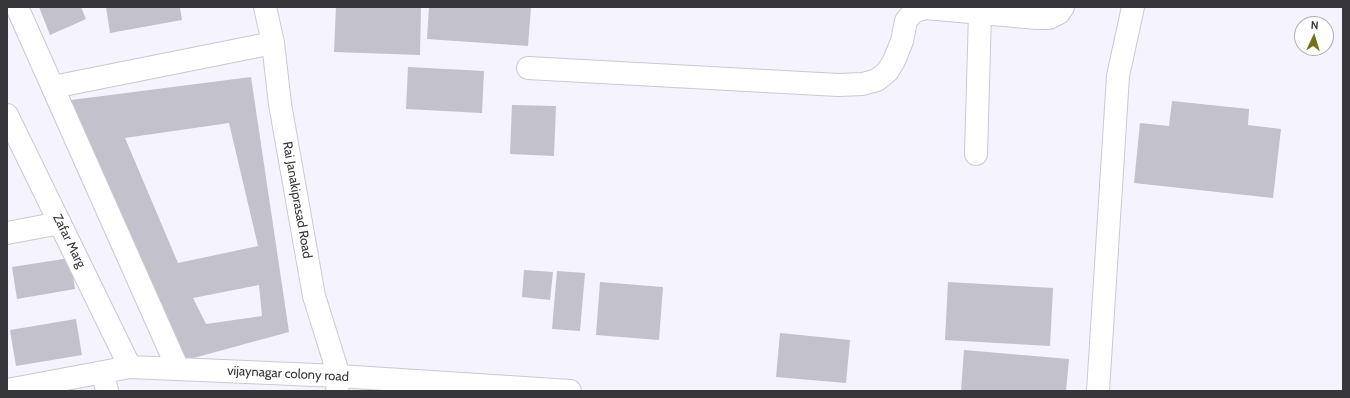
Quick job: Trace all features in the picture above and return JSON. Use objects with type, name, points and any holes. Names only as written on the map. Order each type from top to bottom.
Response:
[{"type":"street","points":[[18,7],[178,369]]},
{"type":"street","name":"Rai Janakiprasad Road","points":[[265,7],[273,43],[280,104],[314,296],[338,384]]},
{"type":"street","points":[[528,68],[838,85],[863,84],[877,80],[887,72],[897,55],[906,21],[914,11],[926,8],[980,14],[1048,18],[1063,7]]},
{"type":"street","points":[[1098,391],[1118,76],[1133,7]]},
{"type":"street","points":[[976,154],[980,14]]},
{"type":"street","points":[[53,87],[273,43]]},
{"type":"street","name":"Zafar Marg","points":[[7,115],[130,367]]},
{"type":"street","points":[[7,233],[60,223]]},
{"type":"street","name":"vijaynagar colony road","points":[[7,390],[105,382],[130,367],[178,369],[338,384],[570,391]]},
{"type":"building","points":[[39,7],[81,7],[86,19],[50,35]]},
{"type":"building","points":[[106,7],[180,7],[182,20],[110,33]]},
{"type":"building","points":[[336,7],[421,7],[420,55],[334,52]]},
{"type":"building","points":[[429,7],[531,7],[528,46],[427,39]]},
{"type":"building","points":[[408,67],[484,71],[482,113],[406,109]]},
{"type":"building","points":[[251,77],[289,332],[186,360],[71,100]],"holes":[[[229,123],[258,246],[178,263],[125,138]],[[259,285],[262,316],[206,324],[193,298]]]},
{"type":"building","points":[[1172,101],[1249,109],[1248,125],[1281,129],[1273,198],[1134,183],[1140,123],[1169,126]]},
{"type":"building","points":[[512,105],[556,106],[554,156],[510,154]]},
{"type":"building","points":[[70,258],[75,289],[17,299],[12,267]]},
{"type":"building","points":[[524,270],[553,272],[550,300],[522,297]]},
{"type":"building","points":[[557,271],[585,273],[580,331],[552,329]]},
{"type":"building","points":[[600,282],[663,287],[659,340],[596,335]]},
{"type":"building","points":[[948,282],[1053,288],[1050,346],[945,340]]},
{"type":"building","points":[[76,319],[82,355],[16,366],[10,330]]},
{"type":"building","points":[[780,333],[850,340],[846,383],[776,377]]},
{"type":"building","points":[[964,350],[1069,359],[1066,391],[961,391]]}]
